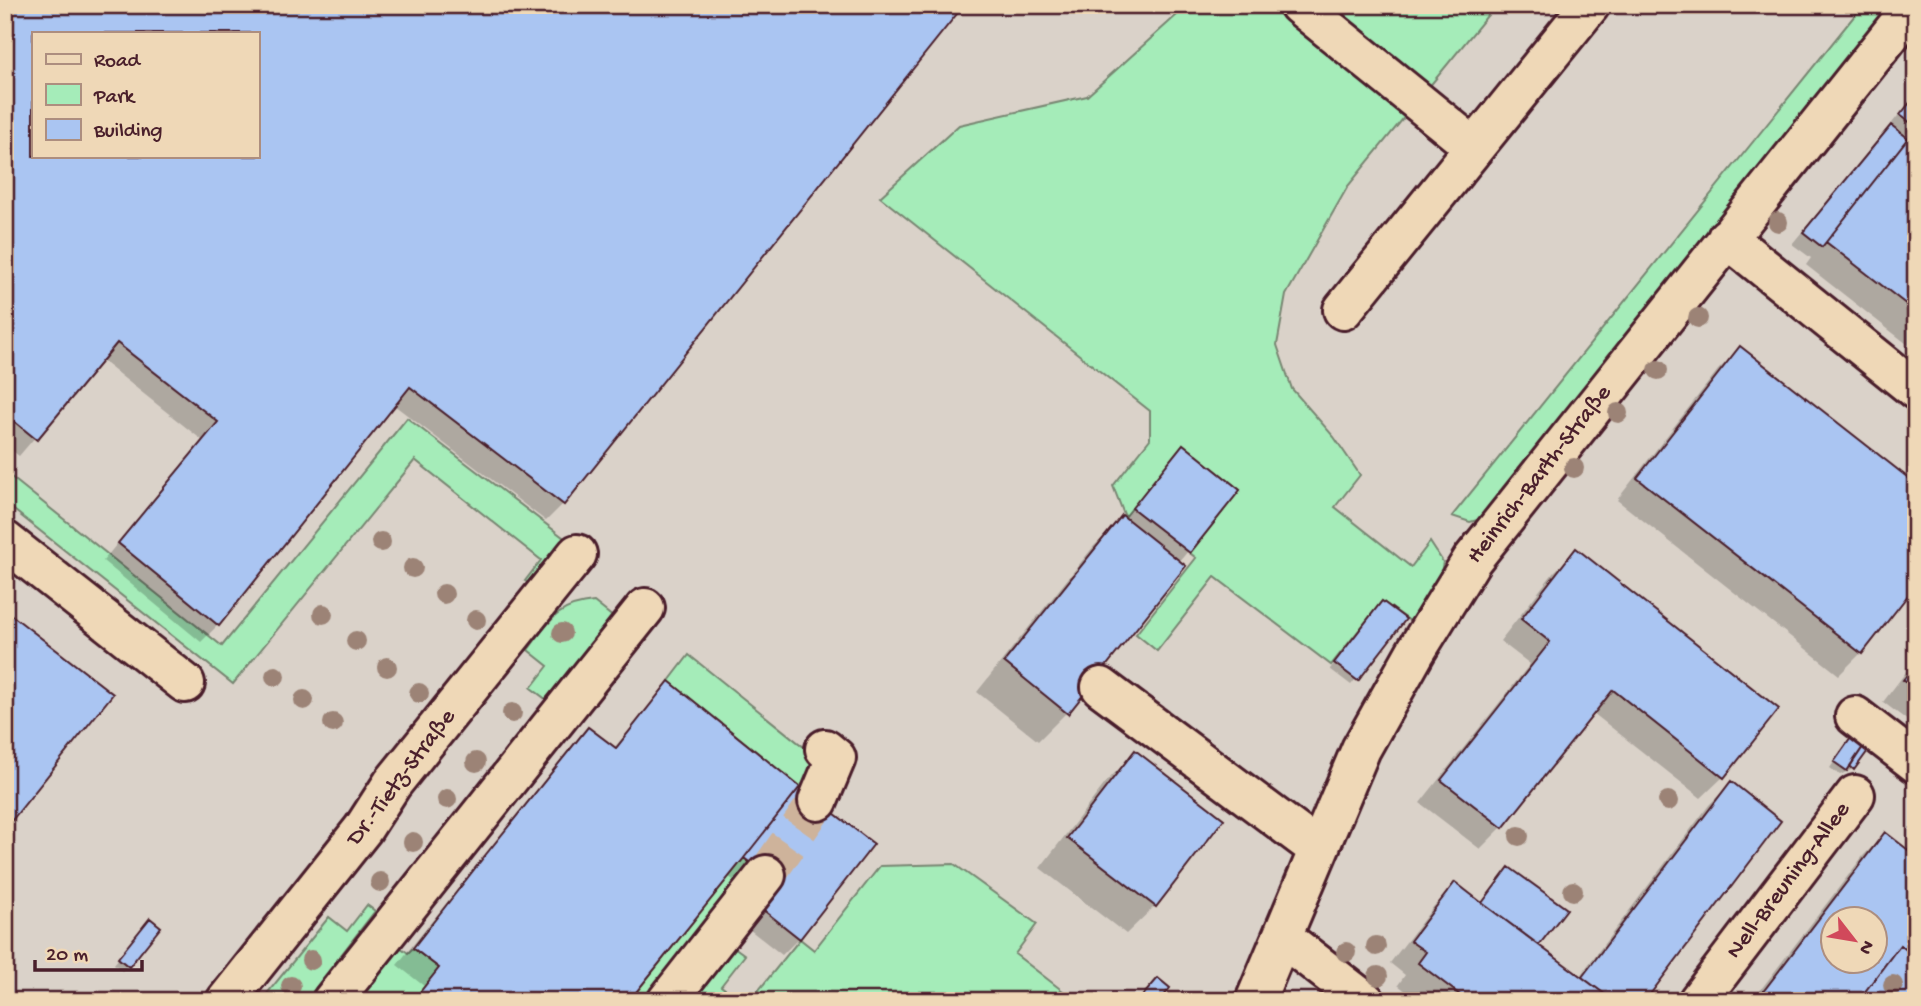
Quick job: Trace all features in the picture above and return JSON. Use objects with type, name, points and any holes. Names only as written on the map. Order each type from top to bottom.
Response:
[{"type":"street","points":[[1299,5],[1474,147]]},
{"type":"street","points":[[1343,310],[1590,5]]},
{"type":"street","name":"Heinrich-Barth-Straße","points":[[1255,1001],[1361,749],[1416,651],[1472,560],[1914,5]]},
{"type":"street","points":[[1727,238],[1916,390]]},
{"type":"street","points":[[5,541],[186,683]]},
{"type":"street","name":"Dr.-Tietz-Straße","points":[[226,1001],[363,829],[392,784],[577,554]]},
{"type":"street","points":[[332,1001],[645,608]]},
{"type":"street","points":[[1101,687],[1318,849]]},
{"type":"street","points":[[1854,716],[1916,763]]},
{"type":"street","points":[[818,801],[836,758],[825,749]]},
{"type":"street","name":"Nell-Breuning-Allee","points":[[1698,1001],[1855,795]]},
{"type":"street","points":[[667,1001],[766,875]]},
{"type":"street","points":[[1282,937],[1366,1001]]},
{"type":"shaded area","points":[[5,5],[1916,5],[1916,1001],[5,1001]]},
{"type":"green space","points":[[1188,5],[1496,5],[1348,186],[1286,295],[1277,345],[1292,389],[1334,437],[1360,475],[1335,507],[1411,567],[1430,542],[1443,562],[1440,579],[1410,621],[1382,601],[1331,665],[1215,577],[1157,651],[1136,634],[1196,558],[1190,553],[1240,490],[1183,444],[1125,517],[1113,486],[1150,439],[1150,411],[880,197],[959,125],[1087,96]]},
{"type":"green space","points":[[1863,5],[1893,5],[1481,519],[1470,522],[1452,516]]},
{"type":"green space","points":[[407,418],[568,541],[532,585],[525,581],[541,560],[415,460],[233,684],[5,503],[5,472],[222,646]]},
{"type":"green space","points":[[594,602],[614,618],[547,700],[531,688],[548,666],[528,650],[548,623],[562,611]]},
{"type":"green space","points":[[689,655],[820,760],[800,787],[669,681]]},
{"type":"green space","points":[[744,858],[758,869],[654,1001],[629,1001]]},
{"type":"green space","points":[[954,864],[1037,924],[1015,954],[1072,998],[1069,1001],[750,1001],[800,939],[814,950],[880,866]]},
{"type":"green space","points":[[367,905],[375,911],[313,991],[320,997],[317,1001],[261,1001],[329,917],[347,931]]},
{"type":"green space","points":[[397,945],[408,953],[413,948],[439,968],[413,1001],[356,1001]]},
{"type":"green space","points":[[734,947],[745,955],[721,986],[725,989],[716,1001],[680,1001]]},
{"type":"building","points":[[5,5],[964,5],[564,505],[410,387],[219,626],[118,543],[218,422],[117,343],[37,440],[5,414]]},
{"type":"building","points":[[1916,95],[1916,126],[1915,126],[1900,115]]},
{"type":"building","points":[[1891,125],[1908,138],[1822,247],[1803,232]]},
{"type":"building","points":[[1908,138],[1916,145],[1916,312],[1826,242]]},
{"type":"building","points":[[1740,346],[1916,484],[1916,585],[1862,654],[1637,478]]},
{"type":"building","points":[[1183,444],[1240,490],[1190,553],[1132,508]]},
{"type":"building","points":[[1122,515],[1186,566],[1068,714],[1004,662]]},
{"type":"building","points":[[1576,548],[1779,709],[1724,778],[1613,690],[1503,828],[1441,780],[1550,642],[1521,619]]},
{"type":"building","points":[[1382,601],[1406,619],[1358,681],[1334,663]]},
{"type":"building","points":[[5,610],[113,694],[5,829]]},
{"type":"building","points":[[1916,664],[1916,689],[1903,680]]},
{"type":"building","points":[[669,681],[800,787],[744,858],[629,1001],[413,1001],[439,968],[413,948],[483,858],[588,727],[616,748]]},
{"type":"building","points":[[1853,735],[1865,744],[1847,771],[1834,762]]},
{"type":"building","points":[[1865,744],[1870,748],[1854,770],[1850,766]]},
{"type":"building","points":[[1135,750],[1224,819],[1156,907],[1067,838]]},
{"type":"building","points":[[1731,781],[1781,821],[1645,1001],[1614,1001],[1582,977]]},
{"type":"building","points":[[800,787],[874,844],[800,939],[761,908],[779,885],[744,858]]},
{"type":"building","points":[[1885,832],[1916,856],[1916,957],[1900,945],[1890,958],[1890,904],[1830,904]]},
{"type":"building","points":[[1509,867],[1567,909],[1539,945],[1482,903]]},
{"type":"building","points":[[1455,882],[1614,1001],[1468,1001],[1418,963],[1426,952],[1410,941]]},
{"type":"building","points":[[1820,917],[1820,974],[1878,974],[1858,1001],[1756,1001]]},
{"type":"building","points":[[150,918],[161,927],[129,967],[118,958]]},
{"type":"building","points":[[1900,945],[1916,957],[1916,1001],[1858,1001],[1878,974],[1890,974],[1890,958]]},
{"type":"building","points":[[1158,978],[1170,988],[1160,1001],[1138,1001]]},
{"type":"tunnel","points":[[766,875],[818,801]]}]
